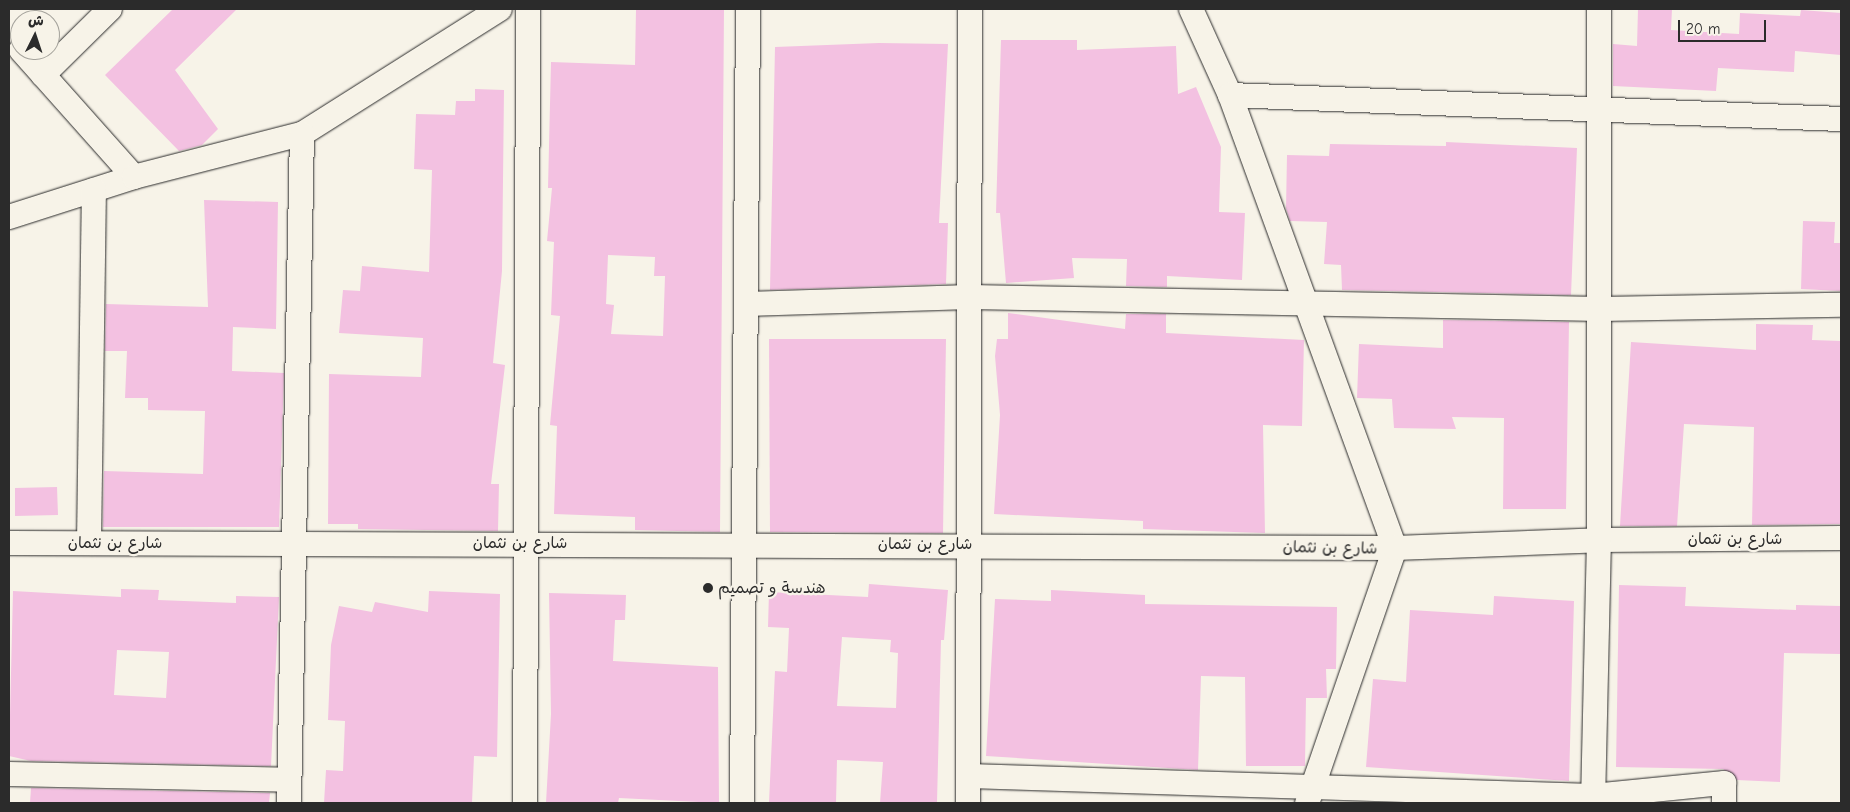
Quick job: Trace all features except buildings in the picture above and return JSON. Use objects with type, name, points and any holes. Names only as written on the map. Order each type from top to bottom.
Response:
[{"type":"street","points":[[43,75],[110,9]]},
{"type":"street","points":[[9,217],[134,177],[302,134],[500,9]]},
{"type":"street","points":[[525,803],[528,9]]},
{"type":"street","points":[[742,803],[748,9]]},
{"type":"street","points":[[968,803],[970,9]]},
{"type":"street","points":[[1191,9],[1230,95],[1303,301],[1395,548],[1310,794]]},
{"type":"street","points":[[1593,799],[1600,540],[1599,9]]},
{"type":"street","points":[[30,60],[134,177]]},
{"type":"street","points":[[1230,95],[1599,112],[1841,119]]},
{"type":"street","points":[[289,803],[302,134]]},
{"type":"street","points":[[89,543],[94,190]]},
{"type":"street","points":[[746,304],[970,297],[1303,301],[1601,310],[1841,305]]},
{"type":"street","name":"شارع بن نثمان","points":[[9,543],[970,544],[1395,548],[1600,540],[1841,538]]},
{"type":"street","points":[[9,774],[288,780]]},
{"type":"street","points":[[969,776],[1310,794],[1593,799],[1724,783],[1724,803]]},
{"type":"place","name":"هندسة و تصميم","points":[[708,588]]}]
